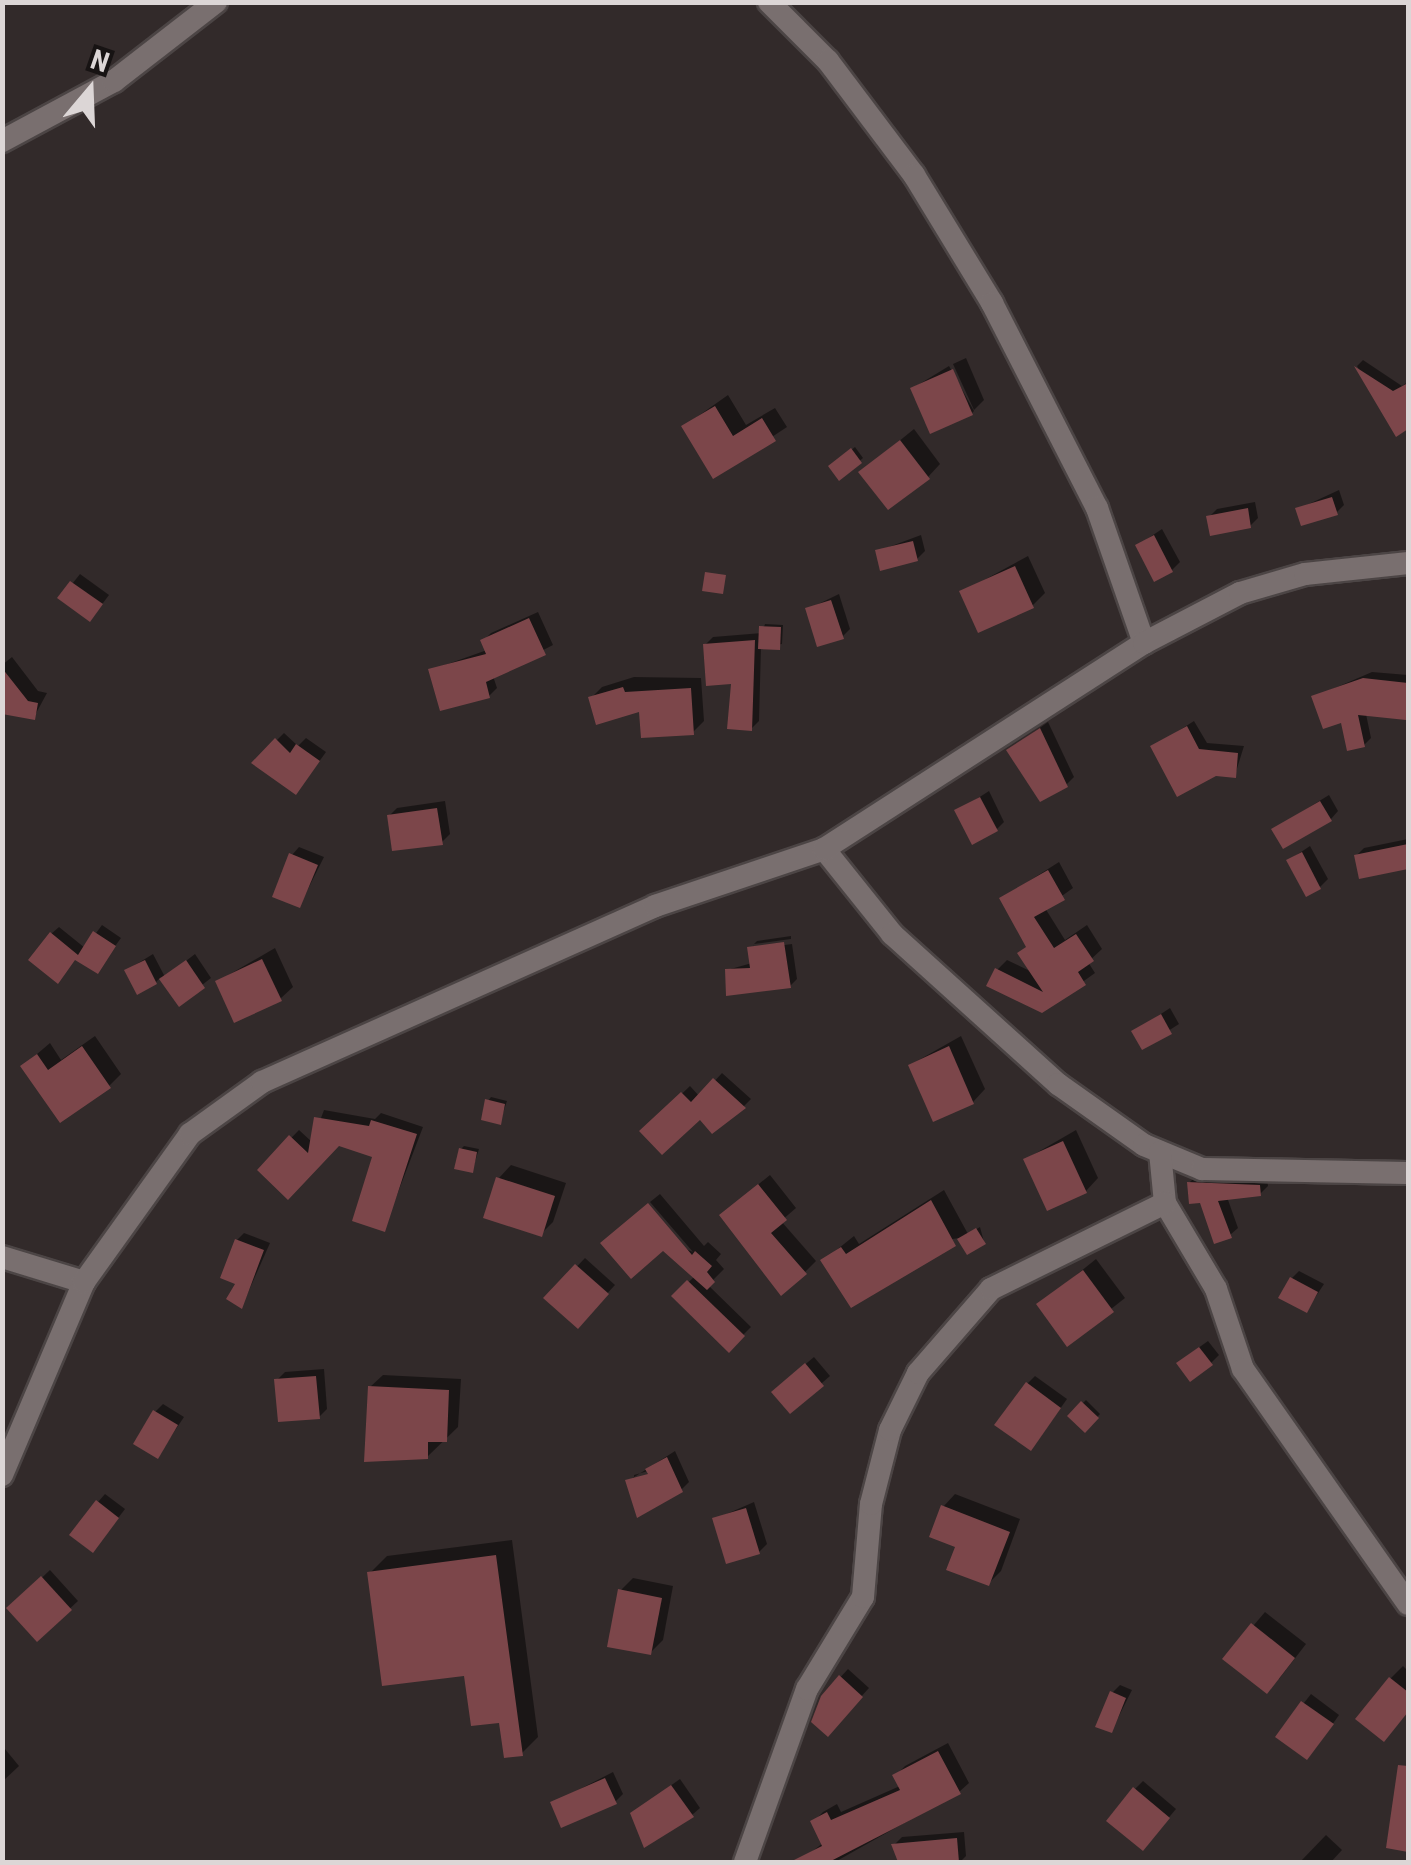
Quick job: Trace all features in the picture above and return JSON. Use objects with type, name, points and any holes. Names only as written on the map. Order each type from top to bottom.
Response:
[{"type":"street","points":[[2,141],[114,81],[216,2]]},
{"type":"street","points":[[769,2],[828,61],[903,160],[992,303],[1097,508],[1144,643]]},
{"type":"street","points":[[2,1475],[84,1282],[190,1134],[262,1082],[655,906],[824,849],[1144,643],[1240,593],[1306,574],[1408,563]]},
{"type":"street","points":[[824,849],[892,934],[1058,1084],[1160,1152],[1202,1169],[1408,1173]]},
{"type":"street","points":[[1160,1152],[1165,1203],[1216,1289],[1243,1369],[1408,1604]]},
{"type":"street","points":[[745,1862],[807,1689],[863,1597],[871,1504],[890,1430],[918,1373],[992,1289],[1165,1203]]},
{"type":"street","points":[[2,1257],[84,1282]]},
{"type":"building","points":[[1354,366],[1393,391],[1408,383],[1408,429],[1396,437]]},
{"type":"building","points":[[953,369],[973,415],[930,434],[910,388]]},
{"type":"building","points":[[715,406],[733,436],[762,418],[776,441],[713,479],[681,426]]},
{"type":"building","points":[[900,440],[930,479],[888,510],[858,472]]},
{"type":"building","points":[[851,448],[862,463],[839,481],[828,466]]},
{"type":"building","points":[[1332,497],[1338,515],[1301,526],[1295,508]]},
{"type":"building","points":[[1248,508],[1251,528],[1210,536],[1206,516]]},
{"type":"building","points":[[1154,535],[1173,572],[1154,582],[1135,545]]},
{"type":"building","points":[[913,541],[918,561],[880,571],[875,550]]},
{"type":"building","points":[[1015,566],[1034,608],[978,633],[959,591]]},
{"type":"building","points":[[705,572],[726,575],[723,594],[702,591]]},
{"type":"building","points":[[70,581],[103,604],[90,622],[57,598]]},
{"type":"building","points":[[831,600],[844,639],[817,647],[805,608]]},
{"type":"building","points":[[529,618],[546,655],[486,682],[490,698],[440,711],[428,669],[486,654],[480,640]]},
{"type":"building","points":[[759,626],[781,627],[780,650],[758,649]]},
{"type":"building","points":[[755,640],[752,731],[727,729],[731,684],[706,686],[703,644]]},
{"type":"building","points":[[2,668],[28,701],[38,703],[35,720],[2,714]]},
{"type":"building","points":[[1363,678],[1408,683],[1406,720],[1358,715],[1365,747],[1347,751],[1341,723],[1323,729],[1311,696]]},
{"type":"building","points":[[623,687],[625,692],[691,688],[694,735],[641,738],[639,712],[596,725],[588,697]]},
{"type":"building","points":[[1187,726],[1199,749],[1238,753],[1236,778],[1216,776],[1177,797],[1150,746]]},
{"type":"building","points":[[1040,728],[1068,787],[1040,802],[1006,750]]},
{"type":"building","points":[[275,738],[290,753],[296,744],[320,761],[296,795],[251,763]]},
{"type":"building","points":[[980,797],[998,831],[972,845],[954,810]]},
{"type":"building","points":[[1320,801],[1332,821],[1283,849],[1271,829]]},
{"type":"building","points":[[437,808],[443,845],[392,851],[387,815]]},
{"type":"building","points":[[1408,844],[1408,869],[1359,879],[1354,855]]},
{"type":"building","points":[[1302,852],[1321,889],[1306,897],[1286,860]]},
{"type":"building","points":[[289,853],[318,865],[300,908],[272,897]]},
{"type":"building","points":[[1048,870],[1065,900],[1034,917],[1054,948],[1076,934],[1094,961],[1078,972],[1086,985],[1042,1013],[986,986],[995,968],[1043,992],[1017,953],[1026,947],[999,898]]},
{"type":"building","points":[[93,931],[116,946],[98,974],[75,960],[58,984],[28,960],[50,932],[78,955]]},
{"type":"building","points":[[784,942],[791,988],[726,996],[725,969],[750,968],[747,947]]},
{"type":"building","points":[[262,959],[282,1001],[234,1023],[215,981]]},
{"type":"building","points":[[145,960],[157,984],[137,995],[124,970]]},
{"type":"building","points":[[186,960],[205,988],[179,1007],[159,979]]},
{"type":"building","points":[[1161,1014],[1172,1034],[1142,1050],[1131,1031]]},
{"type":"building","points":[[82,1046],[111,1088],[60,1123],[20,1066],[37,1054],[48,1070]]},
{"type":"building","points":[[949,1046],[974,1104],[933,1122],[908,1065]]},
{"type":"building","points":[[713,1078],[746,1108],[712,1134],[700,1120],[662,1155],[639,1131],[681,1092],[691,1102]]},
{"type":"building","points":[[485,1099],[505,1104],[501,1125],[481,1120]]},
{"type":"building","points":[[314,1117],[369,1126],[371,1120],[417,1134],[385,1232],[352,1221],[372,1157],[339,1146],[288,1200],[257,1170],[289,1135],[308,1153]]},
{"type":"building","points":[[1063,1141],[1087,1193],[1047,1211],[1023,1159]]},
{"type":"building","points":[[459,1148],[477,1152],[473,1173],[454,1169]]},
{"type":"building","points":[[496,1177],[555,1196],[542,1237],[483,1218]]},
{"type":"building","points":[[1187,1182],[1260,1185],[1261,1196],[1218,1201],[1232,1238],[1214,1244],[1200,1203],[1189,1204]]},
{"type":"building","points":[[758,1184],[787,1220],[771,1233],[807,1274],[781,1296],[719,1215]]},
{"type":"building","points":[[931,1200],[956,1246],[851,1308],[820,1260],[841,1247],[846,1254]]},
{"type":"building","points":[[648,1203],[692,1255],[695,1251],[712,1266],[707,1272],[715,1282],[707,1290],[663,1251],[631,1279],[600,1243]]},
{"type":"building","points":[[976,1228],[986,1244],[967,1255],[957,1239]]},
{"type":"building","points":[[235,1239],[264,1250],[242,1309],[226,1299],[235,1284],[220,1278]]},
{"type":"building","points":[[575,1264],[609,1294],[578,1329],[543,1298]]},
{"type":"building","points":[[1083,1270],[1114,1312],[1067,1347],[1036,1304]]},
{"type":"building","points":[[1290,1277],[1318,1292],[1307,1313],[1278,1298]]},
{"type":"building","points":[[687,1280],[745,1336],[729,1353],[671,1296]]},
{"type":"building","points":[[1199,1347],[1213,1365],[1190,1382],[1176,1363]]},
{"type":"building","points":[[805,1363],[824,1386],[790,1414],[771,1392]]},
{"type":"building","points":[[316,1376],[320,1419],[278,1422],[274,1379]]},
{"type":"building","points":[[1026,1382],[1061,1408],[1031,1451],[994,1425]]},
{"type":"building","points":[[368,1386],[449,1390],[447,1442],[428,1442],[428,1459],[364,1462]]},
{"type":"building","points":[[1081,1401],[1099,1418],[1085,1433],[1067,1416]]},
{"type":"building","points":[[153,1410],[178,1425],[158,1459],[133,1444]]},
{"type":"building","points":[[667,1457],[683,1492],[637,1518],[625,1480],[648,1474],[645,1469]]},
{"type":"building","points":[[96,1500],[119,1518],[93,1553],[69,1535]]},
{"type":"building","points":[[941,1505],[1010,1532],[989,1586],[946,1570],[955,1547],[929,1537]]},
{"type":"building","points":[[746,1508],[760,1554],[726,1564],[712,1518]]},
{"type":"building","points":[[496,1555],[523,1756],[504,1758],[499,1723],[471,1726],[464,1676],[382,1686],[367,1572]]},
{"type":"building","points":[[41,1576],[72,1610],[37,1642],[6,1608]]},
{"type":"building","points":[[618,1589],[662,1598],[651,1655],[607,1647]]},
{"type":"building","points":[[1251,1623],[1295,1658],[1267,1694],[1222,1659]]},
{"type":"building","points":[[839,1675],[863,1697],[828,1737],[811,1722],[821,1696]]},
{"type":"building","points":[[1389,1677],[1408,1692],[1408,1712],[1384,1742],[1355,1719]]},
{"type":"building","points":[[1110,1691],[1126,1698],[1112,1733],[1095,1727]]},
{"type":"building","points":[[1301,1701],[1334,1724],[1307,1760],[1275,1737]]},
{"type":"building","points":[[938,1751],[961,1794],[829,1862],[790,1862],[822,1846],[810,1821],[827,1812],[831,1820],[900,1790],[892,1775]]},
{"type":"building","points":[[1398,1765],[1408,1766],[1408,1852],[1386,1848]]},
{"type":"building","points":[[605,1778],[617,1804],[561,1828],[550,1802]]},
{"type":"building","points":[[671,1785],[694,1817],[644,1848],[630,1813]]},
{"type":"building","points":[[1133,1787],[1170,1818],[1143,1851],[1106,1821]]},
{"type":"building","points":[[957,1838],[959,1862],[898,1862],[891,1844]]}]
